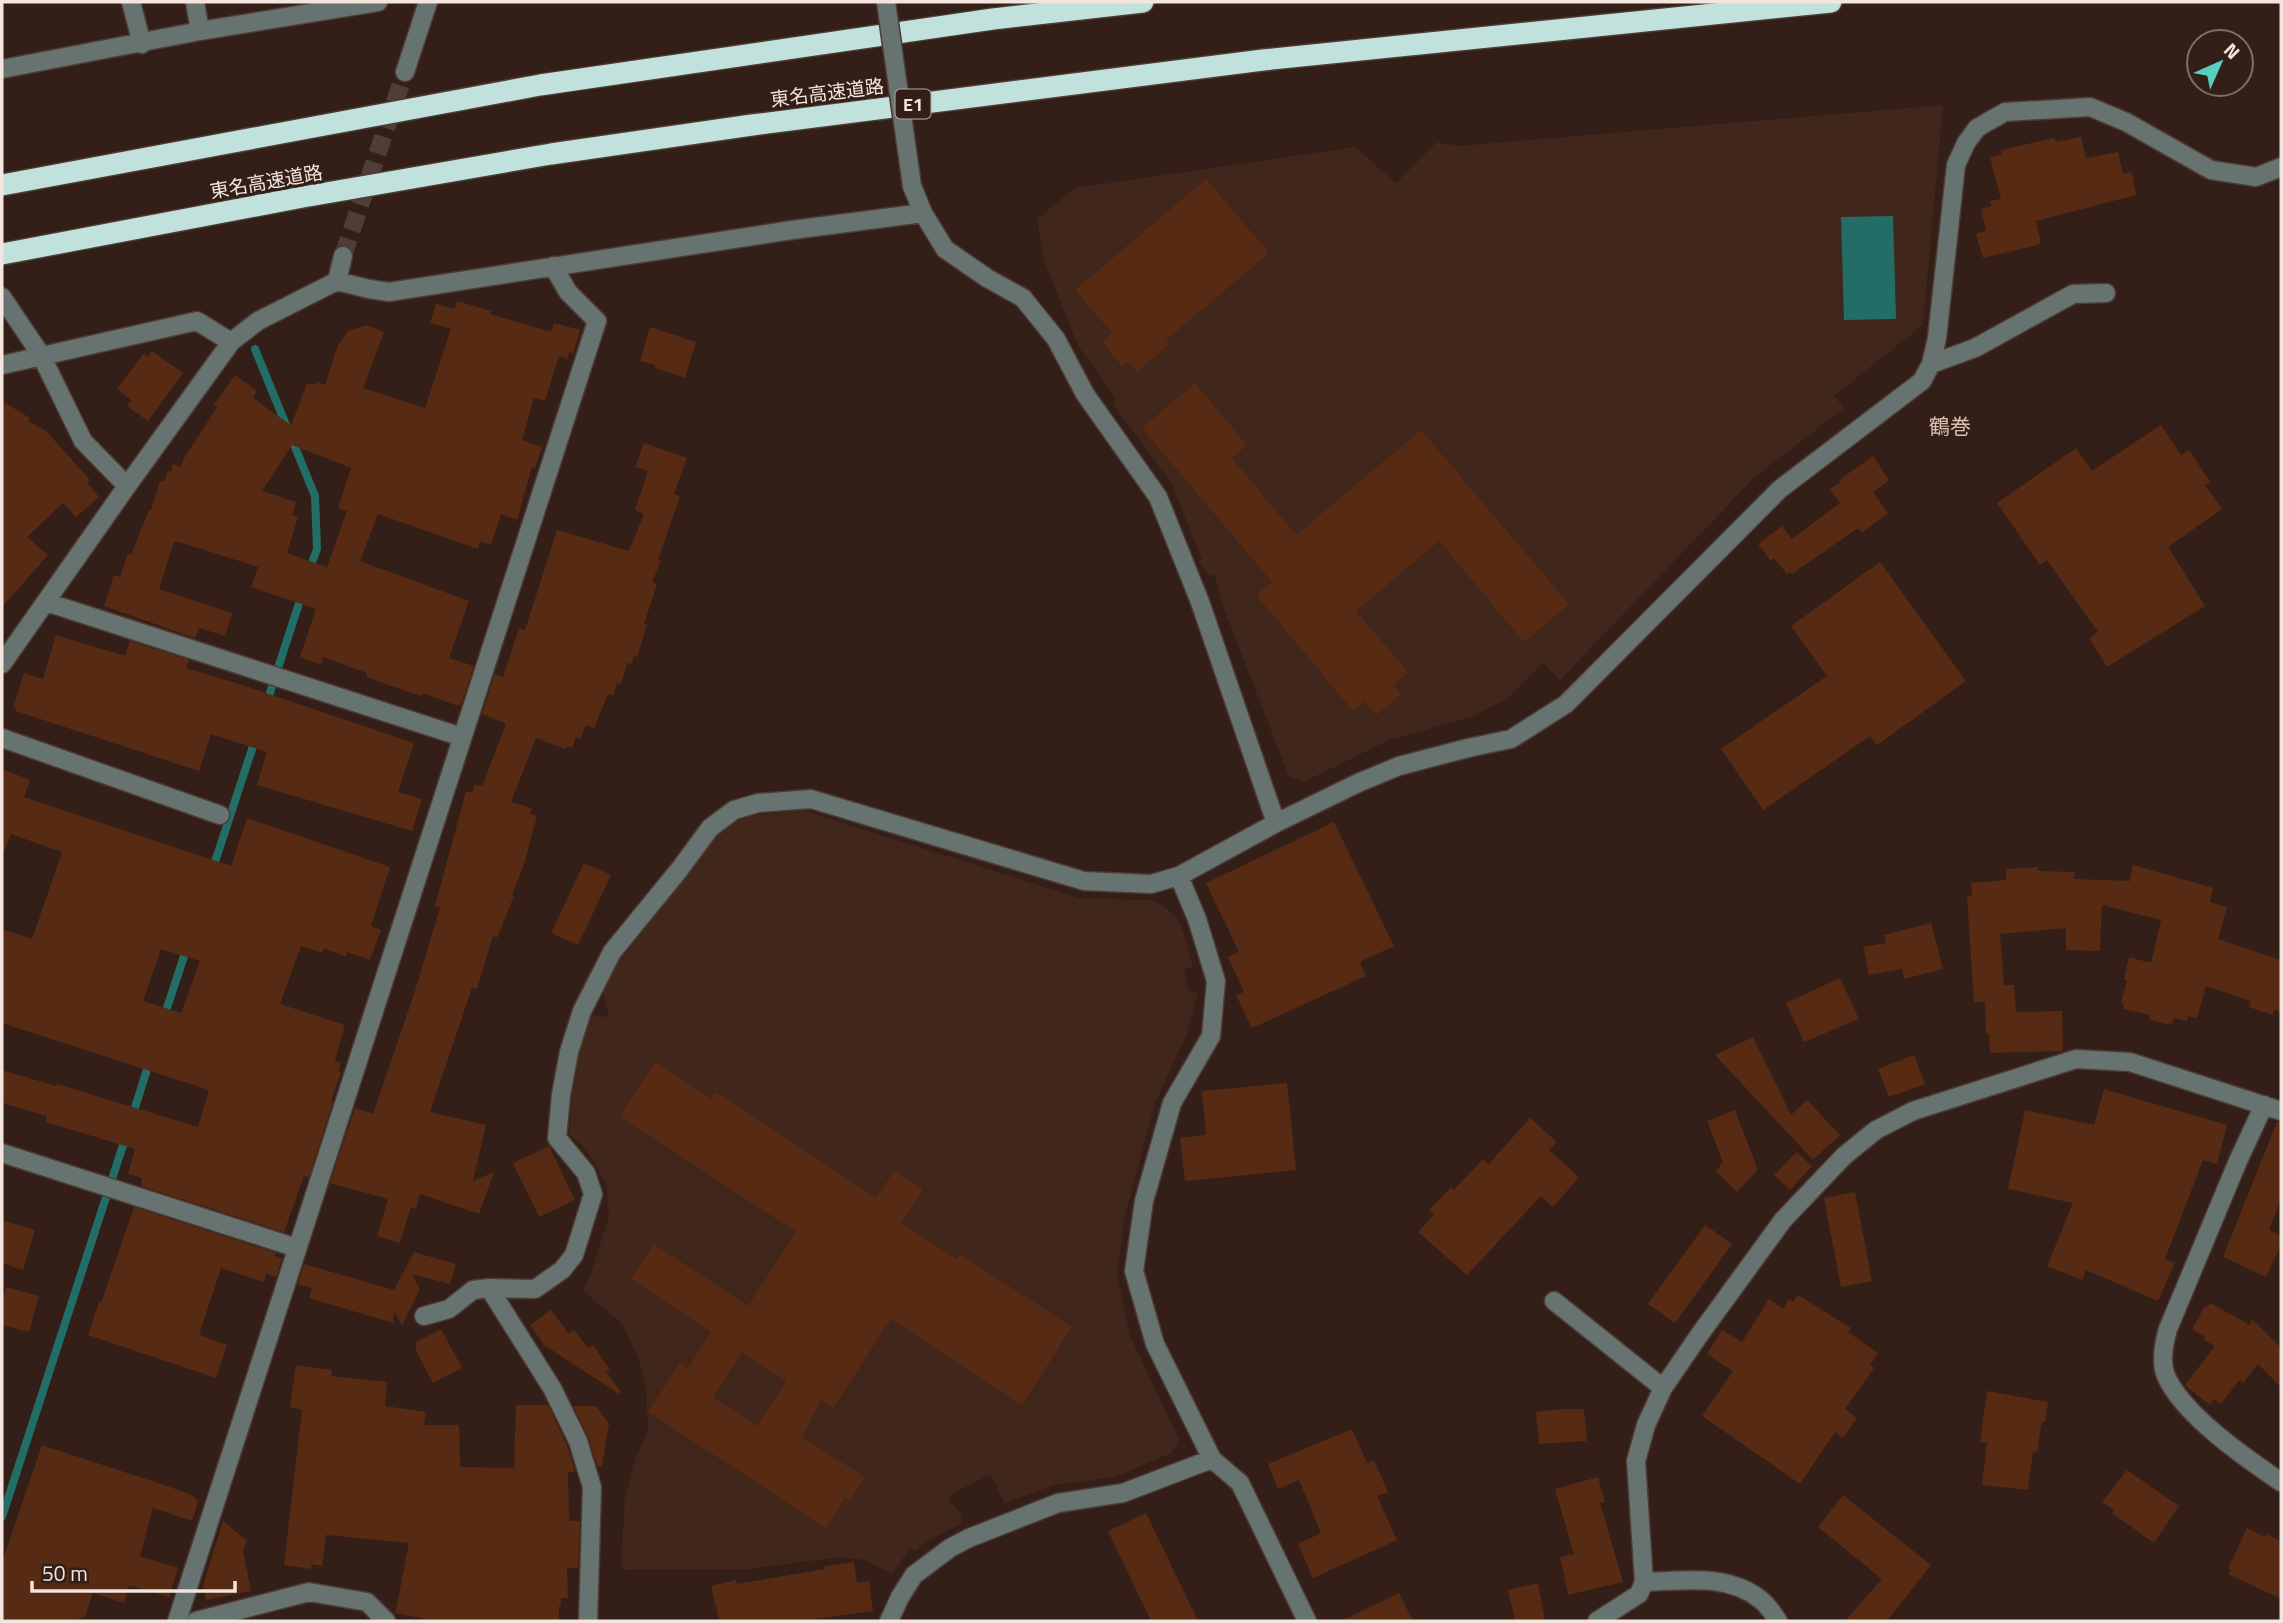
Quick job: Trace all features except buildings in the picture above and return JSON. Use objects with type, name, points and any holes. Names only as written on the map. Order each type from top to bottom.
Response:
[{"type":"highway","points":[[2,185],[540,85],[993,19],[1143,2]]},
{"type":"highway","name":"東名高速道路","points":[[2,254],[303,197],[551,154],[766,123],[1264,60],[1831,2]]},
{"type":"street","points":[[131,2],[142,44]]},
{"type":"street","points":[[195,2],[200,31]]},
{"type":"street","points":[[5,65],[142,44],[200,31],[378,2]]},
{"type":"street","points":[[405,72],[428,2]]},
{"type":"street","points":[[886,2],[912,186],[923,213],[945,249],[986,278],[1023,298],[1056,339],[1085,394],[1158,497],[1200,602],[1276,823]]},
{"type":"street","points":[[424,1316],[449,1309],[473,1290],[535,1289],[562,1270],[574,1255],[593,1194],[586,1173],[557,1138],[569,1052],[582,1011],[612,952],[710,828],[733,810],[758,803],[811,799],[1084,881],[1151,884],[1179,876],[1276,823],[1399,766],[1511,739],[1566,704],[1780,489],[1922,381],[1931,364],[1937,338],[1956,165],[1966,143],[1977,128],[2005,112],[2090,107],[2126,122],[2211,170],[2256,177],[2281,167]]},
{"type":"street","points":[[2,664],[231,342],[258,321],[337,281],[389,292],[792,230],[923,213]]},
{"type":"street","points":[[337,281],[344,256]]},
{"type":"street","points":[[177,1621],[597,321],[568,292],[553,266]]},
{"type":"street","points":[[1931,364],[1975,348],[2073,294],[2106,293]]},
{"type":"street","points":[[2,297],[41,355],[83,441],[127,486]]},
{"type":"street","points":[[2,365],[197,321],[231,342]]},
{"type":"street","points":[[46,602],[462,737]]},
{"type":"street","points":[[2,738],[220,815]]},
{"type":"street","points":[[1179,876],[1197,919],[1216,981],[1211,1036],[1172,1103],[1144,1201],[1134,1271],[1155,1344],[1212,1458],[1241,1483],[1307,1621]]},
{"type":"street","points":[[1597,1621],[1639,1594],[1644,1583],[1636,1461],[1646,1425],[1663,1388],[1783,1220],[1843,1156],[1877,1130],[1913,1111],[2076,1059],[2130,1062],[2273,1108],[2232,1174],[2168,1329],[2163,1348],[2165,1375],[2185,1404],[2236,1452],[2281,1482]]},
{"type":"street","points":[[2,1153],[297,1248]]},
{"type":"street","points":[[489,1288],[552,1388],[578,1441],[592,1487],[588,1621]]},
{"type":"street","points":[[1554,1301],[1663,1388]]},
{"type":"street","points":[[889,1621],[914,1575],[950,1548],[1058,1503],[1123,1493],[1212,1458]]},
{"type":"street","points":[[1644,1583],[1715,1580],[1741,1587],[1762,1601],[1778,1621]]},
{"type":"street","points":[[196,1621],[309,1592],[367,1602],[386,1621]]},
{"type":"shaded area","points":[[1943,105],[1923,325],[1834,396],[1844,408],[1755,477],[1560,680],[1543,663],[1508,698],[1472,717],[1389,740],[1304,782],[1289,777],[1223,606],[1214,574],[1210,576],[1198,562],[1202,559],[1171,483],[1115,407],[1114,396],[1078,346],[1044,260],[1037,219],[1075,188],[1355,147],[1396,183],[1437,142],[1458,146]]},
{"type":"shaded area","points":[[802,810],[1079,898],[1151,900],[1164,906],[1177,919],[1193,967],[1184,968],[1188,990],[1198,992],[1187,1034],[1155,1103],[1125,1216],[1117,1274],[1130,1336],[1179,1439],[1172,1453],[1115,1477],[1054,1485],[1005,1503],[990,1474],[949,1496],[950,1502],[962,1514],[961,1524],[926,1542],[915,1551],[910,1548],[892,1574],[865,1560],[841,1557],[749,1569],[624,1570],[621,1563],[625,1498],[635,1460],[648,1429],[646,1386],[638,1357],[622,1324],[583,1290],[609,1217],[606,1183],[587,1151],[569,1134],[575,1056],[589,1015],[609,1017],[603,993],[618,957],[717,832],[747,816]]},
{"type":"water","points":[[1893,216],[1896,319],[1844,320],[1841,217]]},
{"type":"waterway","points":[[255,349],[315,496],[317,549],[309,571]]},
{"type":"waterway","points":[[266,705],[302,594]]},
{"type":"waterway","points":[[212,871],[256,737]]},
{"type":"waterway","points":[[164,1017],[187,947]]},
{"type":"waterway","points":[[132,1117],[150,1060]]},
{"type":"waterway","points":[[2,1517],[126,1136]]},
{"type":"tunnel","points":[[343,256],[405,72]]},
{"type":"district","name":"鶴巻","points":[[1950,426]]}]
